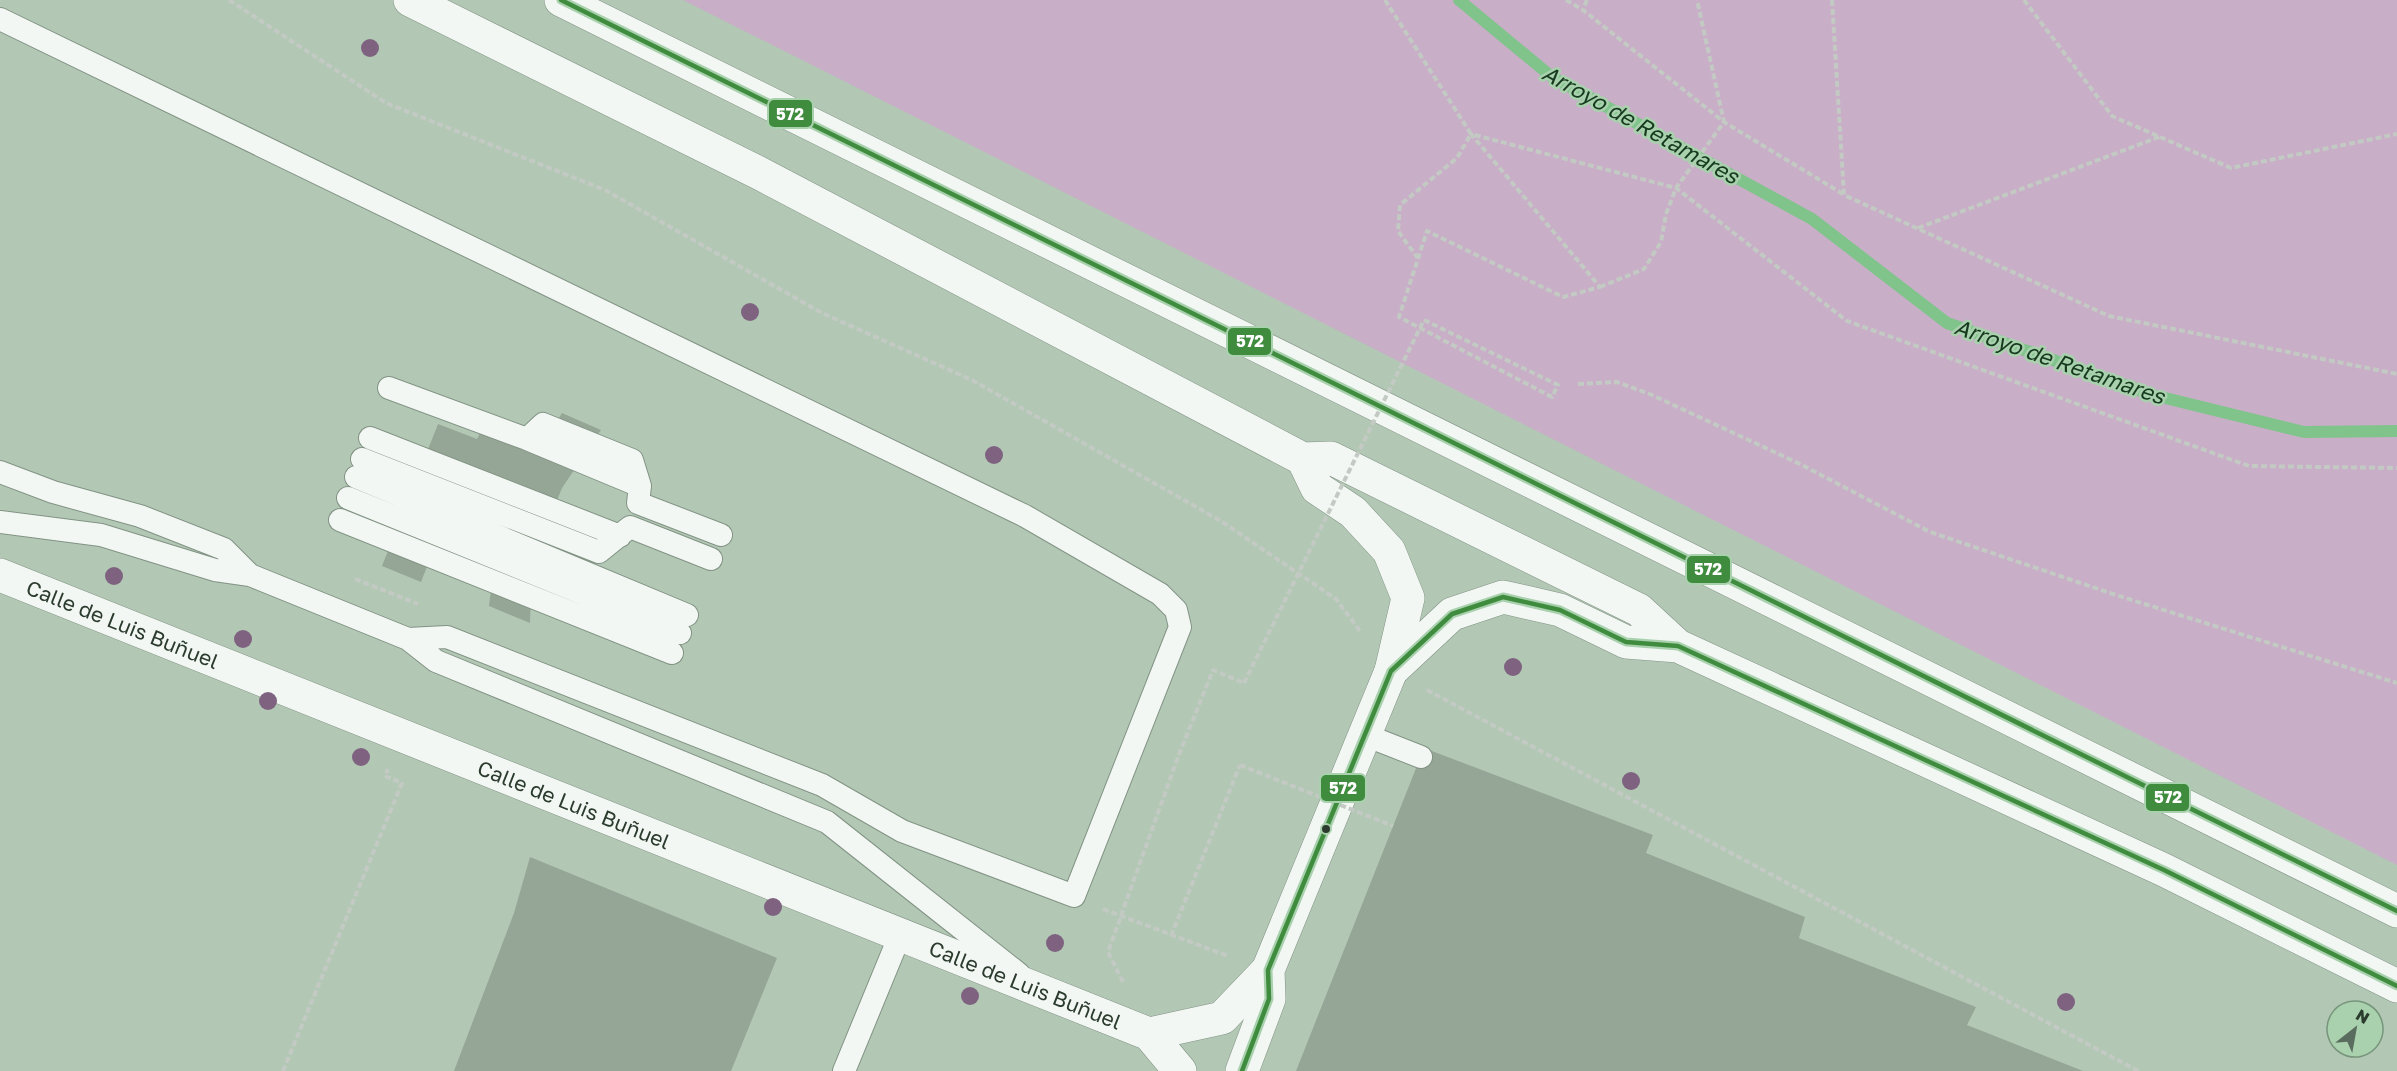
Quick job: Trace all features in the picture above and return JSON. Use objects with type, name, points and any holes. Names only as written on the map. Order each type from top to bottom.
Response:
[{"type":"main road","points":[[411,0],[761,174],[1303,459],[1331,458],[1639,610],[1678,646],[2164,870],[2397,986]]},
{"type":"main road","points":[[561,0],[2397,911]]},
{"type":"main road","points":[[1242,1071],[1269,999],[1268,970],[1391,671],[1408,598],[1389,551],[1353,512],[1317,488],[1303,459]]},
{"type":"main road","name":"Calle de Luis Buñuel","points":[[0,575],[1149,1034],[1180,1071]]},
{"type":"main road","points":[[1391,671],[1452,614],[1503,597],[1560,610],[1626,642],[1678,646]]},
{"type":"main road","name":"Calle de Luis Buñuel","points":[[1149,1034],[1222,1018],[1268,970]]},
{"type":"lane","points":[[0,20],[1026,516],[1160,594],[1176,610],[1180,627],[1074,896],[902,831],[822,785],[447,636],[408,639]]},
{"type":"lane","points":[[389,388],[527,439],[543,424],[632,460],[640,486],[638,503],[721,535]]},
{"type":"lane","points":[[340,520],[680,634],[359,468],[599,552],[630,527],[711,559]]},
{"type":"lane","points":[[0,472],[53,492],[140,516],[224,549],[250,575]]},
{"type":"lane","points":[[0,522],[101,535],[215,570],[250,575],[408,639],[436,661],[827,822],[1039,989]]},
{"type":"lane","points":[[1365,735],[1421,757]]},
{"type":"lane","points":[[844,1071],[900,934]]},
{"type":"path","points":[[229,0],[386,103],[605,190],[822,314],[972,380],[1221,521],[1336,599],[1391,671],[2138,1071]]},
{"type":"path","points":[[1385,0],[1471,134],[1600,287]]},
{"type":"path","points":[[1566,0],[1583,10],[1724,122],[1844,195],[2109,316],[2397,374]]},
{"type":"path","points":[[1583,10],[1587,0]]},
{"type":"path","points":[[1121,916],[1178,757],[1213,670],[1244,683],[1414,342],[1419,331],[1424,320],[1558,385],[1552,397],[1512,375],[1481,360],[1440,338],[1430,333],[1419,328],[1399,317],[1426,231],[1563,297],[1600,287],[1644,269],[1661,242],[1666,214],[1676,188],[1724,122],[1697,0]]},
{"type":"path","points":[[1832,0],[1844,195]]},
{"type":"path","points":[[2024,0],[2112,116],[2231,168],[2397,134]]},
{"type":"path","points":[[1471,134],[1676,188],[1846,321],[2248,466],[2397,468]]},
{"type":"path","points":[[1418,257],[1398,231],[1400,205],[1458,158],[1471,134]]},
{"type":"path","points":[[1917,228],[2159,137]]},
{"type":"path","points":[[1578,384],[1617,382],[1652,395],[1800,464],[1930,532],[2116,595],[2397,683]]},
{"type":"path","points":[[283,1071],[402,783],[385,776],[402,735]]},
{"type":"path","points":[[1171,936],[1240,765],[1393,826]]},
{"type":"path","points":[[1074,896],[1171,936],[1268,970]]},
{"type":"shaded area","points":[[683,0],[2397,0],[2397,865]]},
{"type":"building","points":[[562,413],[601,430],[562,488],[542,538],[532,566],[530,623],[489,606],[497,541],[516,490],[465,470],[421,582],[382,566],[438,424],[477,439],[483,427],[538,451]]},
{"type":"building","points":[[1424,748],[1653,835],[1646,853],[1805,917],[1799,938],[1976,1007],[1967,1025],[2083,1071],[1296,1071]]},
{"type":"building","points":[[530,857],[777,958],[731,1071],[454,1071],[514,913]]},
{"type":"waterway","name":"Arroyo de Retamares","points":[[1459,0],[1552,77],[1812,219],[1947,323],[2153,395],[2304,432],[2397,431]]},
{"type":"transit line","name":"572","points":[[561,0],[2397,911]]},
{"type":"transit line","name":"572","points":[[1242,1071],[1269,999],[1268,970],[1391,671],[1452,614],[1503,597],[1560,610],[1626,642],[1678,646],[2164,870],[2397,986]]}]
